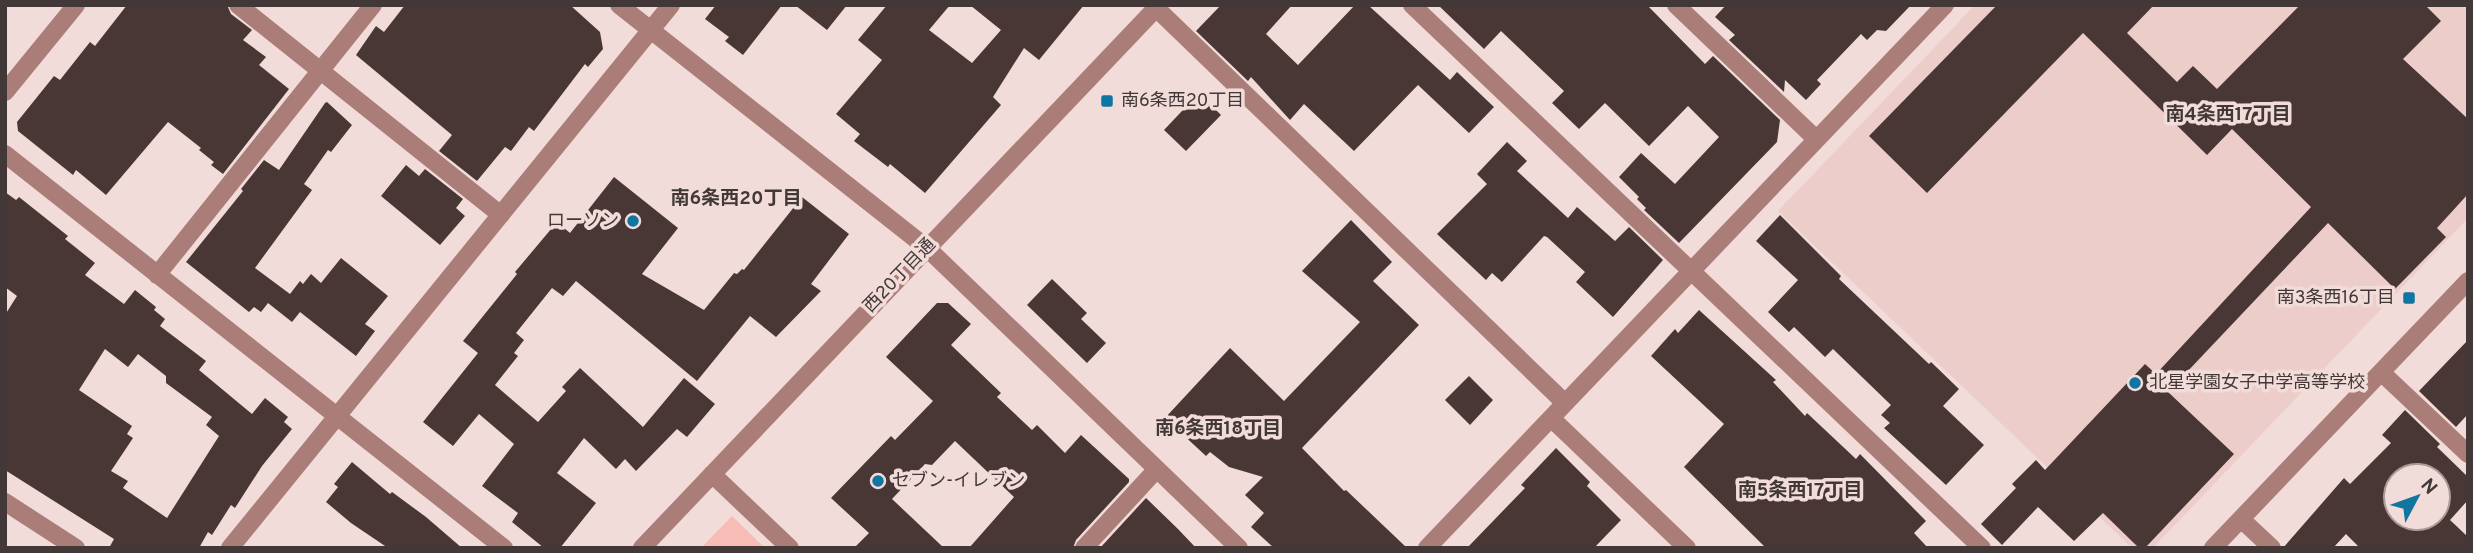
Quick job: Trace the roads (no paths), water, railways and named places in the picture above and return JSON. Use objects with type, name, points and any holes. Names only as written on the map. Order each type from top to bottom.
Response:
[{"type":"street","points":[[5,92],[76,5]]},
{"type":"street","points":[[238,5],[500,215]]},
{"type":"street","points":[[157,275],[373,5]]},
{"type":"street","points":[[619,5],[927,248],[1239,548]]},
{"type":"street","points":[[230,548],[671,5]]},
{"type":"street","points":[[1412,5],[1982,548]]},
{"type":"street","points":[[1676,5],[1816,139]]},
{"type":"street","points":[[1158,7],[1565,403]]},
{"type":"street","name":"西20丁目通","points":[[642,548],[1158,7]]},
{"type":"street","points":[[1427,548],[1816,139],[1935,9]]},
{"type":"street","points":[[5,154],[503,548]]},
{"type":"street","points":[[2213,548],[2468,281]]},
{"type":"street","points":[[2381,372],[2468,454]]},
{"type":"street","points":[[1551,418],[1687,548]]},
{"type":"street","points":[[1084,548],[1157,469]]},
{"type":"street","points":[[712,474],[790,548]]},
{"type":"street","points":[[5,502],[76,548]]},
{"type":"street","points":[[2241,519],[2272,548]]},
{"type":"place","name":"南6条西20丁目","points":[[1107,101]]},
{"type":"place","name":"ローソン","points":[[633,221]]},
{"type":"place","name":"南3条西16丁目","points":[[2409,298]]},
{"type":"place","name":"北星学園女子中学高等学校","points":[[2135,383]]},
{"type":"place","name":"セブン-イレブン","points":[[878,481]]},
{"type":"district","name":"南4条西17丁目","points":[[2228,115]]},
{"type":"district","name":"南6条西20丁目","points":[[736,199]]},
{"type":"district","name":"南6条西18丁目","points":[[1218,429]]},
{"type":"district","name":"南5条西17丁目","points":[[1800,491]]}]
